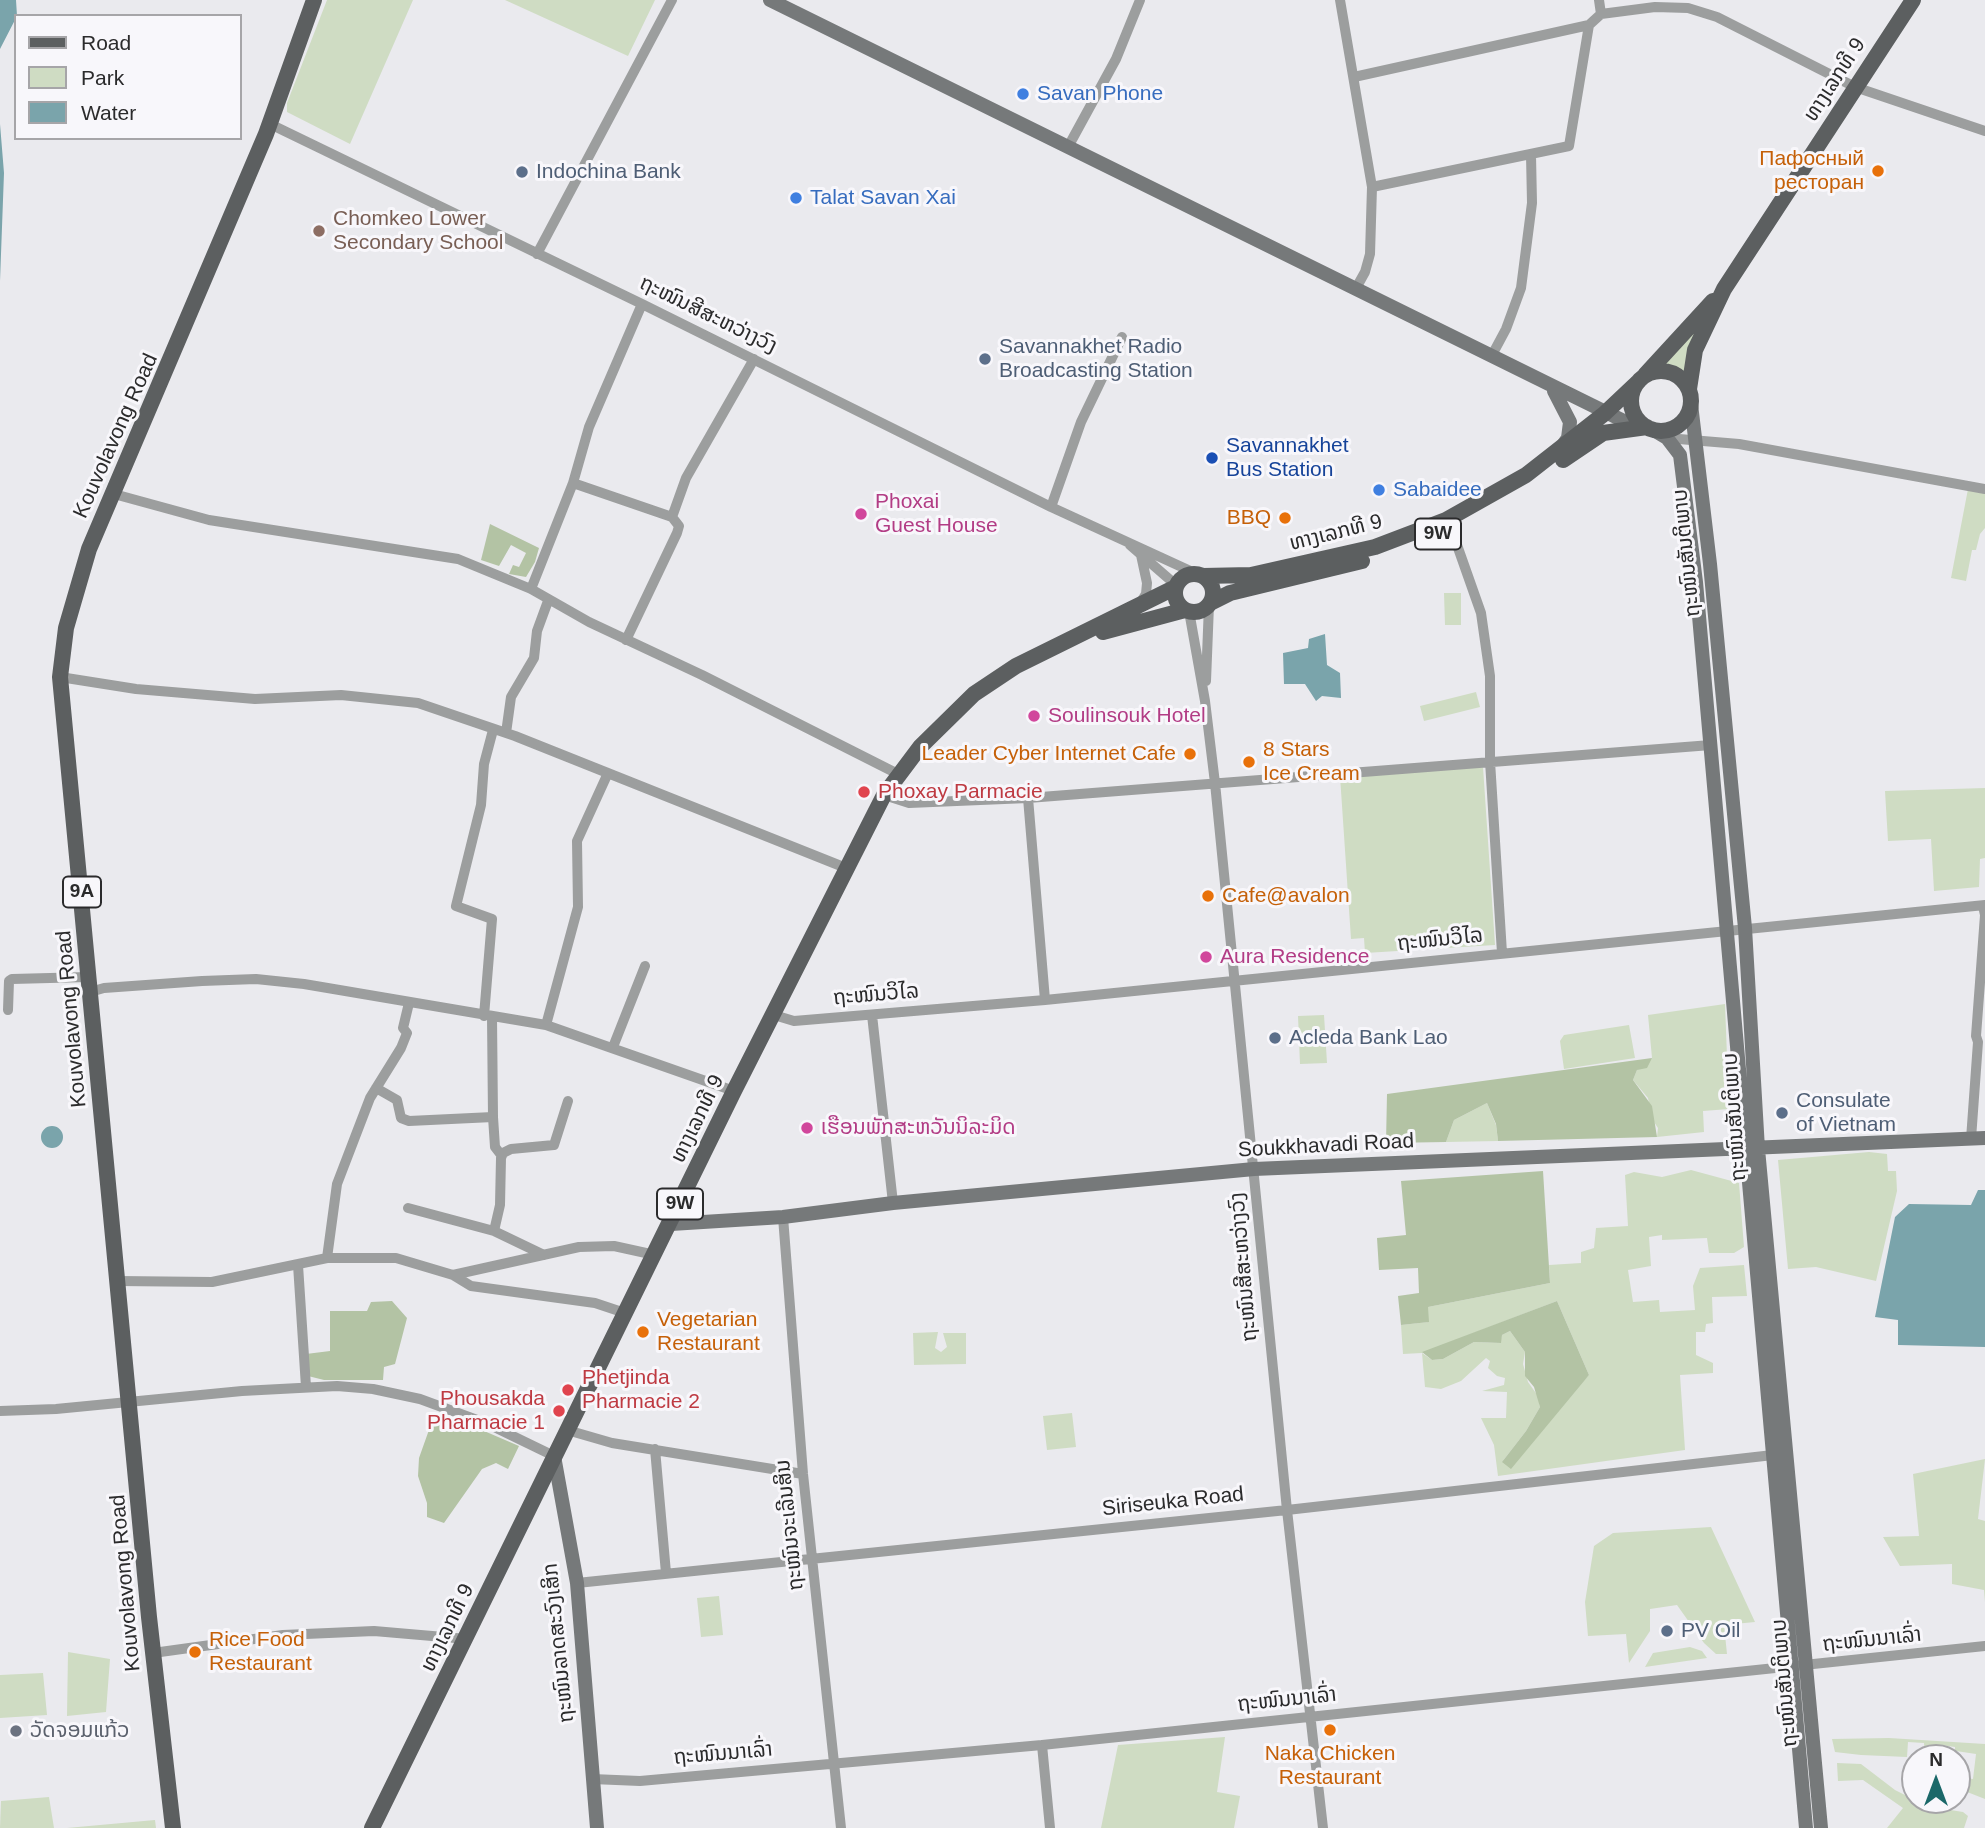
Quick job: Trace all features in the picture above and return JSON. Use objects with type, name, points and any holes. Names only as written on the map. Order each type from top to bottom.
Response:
[{"type":"main road","name":"Kouvolavong Road","points":[[173,1828],[153,1653],[60,677],[66,628],[89,549],[270,124],[314,0]]},
{"type":"main road","name":"ທາງເລກທີ 9","points":[[1209,604],[1230,593],[1378,556],[1451,528],[1596,437],[1645,428],[1668,430],[1678,426],[1689,414],[1695,350],[1724,289],[1913,0]]},
{"type":"main road","name":"ທາງເລກທີ 9","points":[[1200,575],[1251,575],[1375,547],[1446,520],[1529,478],[1641,379],[1724,289]]},
{"type":"main road","points":[[1645,428],[1632,406],[1633,390],[1641,379],[1658,371],[1669,372],[1679,377],[1690,396]]},
{"type":"main road","points":[[1200,575],[1212,585],[1209,604],[1200,611],[1187,610],[1177,602],[1176,586],[1185,576],[1200,575]]},
{"type":"main road","name":"ທາງເລກທີ 9","points":[[372,1828],[734,1091],[884,795],[898,774],[942,722],[974,694],[1016,666],[1176,586]]},
{"type":"main road","name":"ທາງເລກທີ 9","points":[[1064,643],[1187,610]]},
{"type":"street","points":[[537,254],[672,0]]},
{"type":"street","points":[[1068,147],[1116,59],[1140,0]]},
{"type":"street","points":[[1340,0],[1372,187],[1370,254],[1365,272],[1355,290]]},
{"type":"street","points":[[1599,0],[1601,14]]},
{"type":"street","points":[[777,2],[1604,414],[1667,438],[1695,443],[1739,444],[1985,489]]},
{"type":"street","points":[[1354,77],[1588,25],[1601,14],[1655,7],[1688,8],[1717,17],[1855,87],[1985,131]]},
{"type":"street","points":[[1372,187],[1569,146],[1573,138],[1588,25]]},
{"type":"street","name":"ຖະໜົນສີສະຫວ່າງວົງ","points":[[270,124],[642,304],[1051,507],[1200,575]]},
{"type":"street","points":[[1491,357],[1506,329],[1521,288],[1532,203],[1531,155]]},
{"type":"street","points":[[531,589],[573,483],[589,428],[642,304]]},
{"type":"street","points":[[1051,507],[1081,422],[1122,337]]},
{"type":"street","points":[[672,517],[686,478],[754,359]]},
{"type":"street","points":[[1551,387],[1562,402],[1570,422],[1568,438],[1561,449]]},
{"type":"street","name":"ຖະໜົນສັນຕິພາບ","points":[[1690,396],[1745,928],[1751,1149],[1773,1455],[1798,1667],[1822,1828]]},
{"type":"street","name":"ຖະໜົນສັນຕິພາບ","points":[[1667,438],[1680,455],[1684,471],[1726,930],[1751,1149],[1798,1667],[1806,1828]]},
{"type":"street","points":[[573,483],[672,517],[679,526],[626,640]]},
{"type":"street","points":[[114,495],[219,522],[458,559],[531,589],[548,601],[898,774]]},
{"type":"street","points":[[1451,528],[1481,613],[1490,676],[1490,761],[1502,953]]},
{"type":"street","points":[[1128,543],[1176,586]]},
{"type":"street","points":[[1138,606],[1146,594],[1147,583],[1141,555]]},
{"type":"street","points":[[506,733],[511,697],[534,659],[537,631],[548,601]]},
{"type":"street","points":[[1205,701],[1209,604]]},
{"type":"street","points":[[1187,610],[1205,701]]},
{"type":"street","points":[[60,677],[136,689],[254,699],[341,695],[385,698],[447,711],[846,868]]},
{"type":"street","name":"ຖະໜົນສີສະຫວ່າງວົງ","points":[[1205,701],[1236,981],[1287,1510],[1323,1828]]},
{"type":"street","points":[[492,730],[484,764],[481,805],[456,906],[492,919],[488,1017],[495,1147],[502,1156],[500,1205],[494,1231]]},
{"type":"street","points":[[884,795],[909,803],[1028,798],[1710,745]]},
{"type":"street","points":[[546,1025],[578,907],[577,841],[608,773]]},
{"type":"street","points":[[1028,798],[1045,1000]]},
{"type":"street","points":[[1978,1139],[1979,1042],[1976,1036],[1984,905]]},
{"type":"street","name":"ຖະໜົນວິໄລ","points":[[774,1016],[794,1021],[1045,1000],[1984,905]]},
{"type":"street","points":[[613,1047],[645,966]]},
{"type":"street","points":[[8,1010],[12,979],[104,988],[256,979],[546,1025],[734,1091]]},
{"type":"street","points":[[327,1258],[337,1184],[355,1132],[407,1033],[402,1028],[409,1003]]},
{"type":"street","points":[[873,1015],[893,1203]]},
{"type":"street","points":[[376,1088],[397,1100],[401,1118],[409,1121],[493,1117]]},
{"type":"street","points":[[502,1156],[511,1149],[554,1145],[568,1101]]},
{"type":"street","name":"Soukkhavadi Road","points":[[671,1224],[783,1217],[893,1203],[1254,1169],[1978,1139]]},
{"type":"street","points":[[408,1208],[494,1231],[544,1255]]},
{"type":"street","name":"ຖະໜົນຈະເລີນສິນ","points":[[783,1217],[803,1474],[841,1828]]},
{"type":"street","points":[[453,1275],[579,1247],[614,1246],[655,1255]]},
{"type":"street","points":[[118,1281],[212,1282],[327,1258],[396,1258],[453,1275],[471,1286],[594,1303],[625,1313]]},
{"type":"street","points":[[299,1265],[306,1387]]},
{"type":"street","points":[[0,1411],[56,1409],[306,1387],[373,1390],[420,1399],[488,1424],[554,1455]]},
{"type":"street","points":[[567,1430],[612,1443],[803,1474]]},
{"type":"street","points":[[655,1449],[666,1573]]},
{"type":"street","name":"ຖະໜົນລາດສະວົງເສິກ","points":[[554,1455],[577,1583],[597,1828]]},
{"type":"street","name":"Siriseuka Road","points":[[577,1583],[1287,1510],[1773,1455]]},
{"type":"street","points":[[153,1653],[283,1635],[374,1631],[467,1639]]},
{"type":"street","name":"ຖະໜົນນາເລົ່າ","points":[[593,1779],[640,1781],[1042,1745],[1985,1647]]},
{"type":"street","points":[[1042,1745],[1050,1828]]},
{"type":"green space","points":[[327,0],[413,0],[350,144],[287,112],[287,103]]},
{"type":"green space","points":[[505,0],[655,0],[628,56]]},
{"type":"green space","points":[[1697,325],[1684,375],[1663,366]]},
{"type":"green space","points":[[1968,489],[1985,492],[1985,528],[1980,534],[1976,550],[1972,550],[1966,581],[1951,578]]},
{"type":"green space","points":[[490,524],[539,548],[526,577],[509,574],[513,565],[519,567],[526,553],[511,545],[499,566],[481,560]]},
{"type":"green space","points":[[1444,593],[1461,593],[1461,625],[1445,625]]},
{"type":"green space","points":[[1476,692],[1480,707],[1424,721],[1420,706]]},
{"type":"green space","points":[[1483,767],[1495,945],[1365,953],[1364,938],[1351,939],[1340,776]]},
{"type":"green space","points":[[1985,788],[1985,858],[1980,859],[1979,887],[1934,891],[1931,839],[1888,841],[1885,791]]},
{"type":"green space","points":[[1725,1004],[1729,1109],[1703,1111],[1704,1132],[1657,1137],[1658,1128],[1652,1119],[1648,1098],[1633,1080],[1637,1070],[1652,1058],[1648,1015]]},
{"type":"green space","points":[[1324,1015],[1327,1063],[1300,1064],[1298,1016]]},
{"type":"green space","points":[[1629,1025],[1635,1058],[1564,1069],[1560,1041],[1564,1035]]},
{"type":"green space","points":[[1652,1058],[1647,1068],[1637,1070],[1633,1080],[1652,1106],[1657,1137],[1498,1141],[1496,1124],[1487,1103],[1454,1120],[1446,1142],[1386,1143],[1387,1094]]},
{"type":"green space","points":[[1487,1103],[1496,1125],[1498,1141],[1446,1142],[1454,1120]]},
{"type":"green space","points":[[1869,1152],[1887,1154],[1888,1171],[1896,1171],[1897,1191],[1876,1281],[1816,1267],[1788,1269],[1778,1160]]},
{"type":"green space","points":[[1691,1170],[1739,1183],[1744,1247],[1734,1253],[1709,1253],[1707,1238],[1662,1240],[1662,1235],[1649,1237],[1651,1266],[1628,1270],[1633,1302],[1659,1300],[1660,1312],[1695,1310],[1693,1286],[1700,1268],[1744,1265],[1747,1296],[1712,1297],[1713,1323],[1706,1324],[1705,1332],[1696,1332],[1696,1355],[1713,1363],[1713,1373],[1680,1375],[1685,1450],[1498,1476],[1494,1445],[1481,1418],[1506,1418],[1507,1392],[1482,1391],[1504,1385],[1505,1378],[1497,1376],[1488,1368],[1490,1361],[1486,1358],[1461,1381],[1441,1389],[1425,1387],[1422,1353],[1403,1354],[1401,1325],[1428,1322],[1428,1307],[1550,1283],[1549,1265],[1581,1263],[1581,1252],[1594,1248],[1596,1228],[1628,1226],[1625,1175],[1634,1172],[1662,1177]],"holes":[[[1557,1301],[1589,1375],[1502,1462],[1526,1431],[1540,1407],[1538,1396],[1528,1382],[1523,1364],[1525,1352],[1510,1331],[1502,1335],[1500,1343],[1474,1342],[1443,1359],[1432,1360],[1422,1353]]]},
{"type":"green space","points":[[1543,1171],[1550,1283],[1428,1307],[1429,1322],[1401,1325],[1398,1296],[1419,1293],[1418,1268],[1379,1270],[1377,1238],[1406,1235],[1401,1181]]},
{"type":"green space","points":[[392,1301],[407,1318],[395,1364],[384,1367],[383,1380],[324,1380],[308,1376],[306,1354],[330,1351],[330,1311],[367,1311],[371,1302]]},
{"type":"green space","points":[[1557,1301],[1589,1375],[1511,1469],[1502,1462],[1526,1431],[1540,1407],[1534,1387],[1525,1376],[1525,1352],[1510,1331],[1502,1335],[1501,1343],[1474,1342],[1443,1359],[1432,1360],[1422,1352]]},
{"type":"green space","points":[[938,1332],[935,1348],[941,1352],[947,1347],[943,1333],[966,1333],[966,1364],[914,1365],[913,1333]]},
{"type":"green space","points":[[435,1413],[447,1415],[519,1446],[508,1469],[496,1463],[482,1469],[444,1523],[427,1517],[427,1503],[418,1476],[419,1458]]},
{"type":"green space","points":[[1072,1413],[1076,1447],[1047,1450],[1043,1416]]},
{"type":"green space","points":[[1985,1459],[1978,1519],[1985,1521],[1985,1602],[1984,1590],[1952,1584],[1952,1564],[1900,1566],[1883,1537],[1919,1536],[1913,1474]]},
{"type":"green space","points":[[1711,1527],[1755,1622],[1724,1625],[1727,1654],[1716,1654],[1704,1643],[1677,1605],[1650,1609],[1650,1631],[1629,1663],[1626,1634],[1588,1636],[1585,1602],[1594,1546],[1613,1533]]},
{"type":"green space","points":[[719,1596],[723,1635],[701,1637],[697,1598]]},
{"type":"green space","points":[[1690,1647],[1702,1651],[1707,1658],[1645,1667],[1653,1653]]},
{"type":"green space","points":[[68,1652],[110,1659],[106,1712],[67,1716]]},
{"type":"green space","points":[[43,1673],[47,1715],[0,1718],[0,1675]]},
{"type":"green space","points":[[1225,1737],[1217,1792],[1240,1796],[1234,1828],[1101,1828],[1118,1745]]},
{"type":"green space","points":[[1889,1738],[1985,1744],[1985,1799],[1971,1794],[1976,1754],[1971,1753],[1971,1744],[1908,1742],[1901,1744],[1901,1757],[1835,1752],[1832,1739]]},
{"type":"green space","points":[[1837,1763],[1861,1764],[1901,1793],[1901,1807],[1863,1780],[1838,1781]]},
{"type":"green space","points":[[49,1797],[54,1828],[0,1828],[1,1801]]},
{"type":"green space","points":[[1901,1810],[1901,1814],[1968,1816],[1964,1828],[1887,1828]]},
{"type":"green space","points":[[155,1820],[156,1828],[67,1828]]},
{"type":"water","points":[[0,0],[16,0],[17,14],[14,14],[14,22],[0,49]]},
{"type":"water","points":[[0,124],[4,173],[0,281]]},
{"type":"water","points":[[1325,634],[1327,665],[1340,673],[1341,698],[1322,696],[1316,701],[1305,684],[1284,684],[1283,653],[1308,648],[1309,639]]},
{"type":"water","points":[[52,1126],[60,1129],[63,1137],[60,1145],[52,1148],[44,1145],[41,1137],[44,1129]]},
{"type":"water","points":[[1978,1190],[1985,1190],[1985,1347],[1898,1345],[1898,1320],[1875,1317],[1895,1217],[1909,1204],[1971,1205]]},
{"type":"place","name":"Savan Phone","points":[[1023,94]]},
{"type":"place","name":"Пафосный ресторан","points":[[1878,171]]},
{"type":"place","name":"Indochina Bank","points":[[522,172]]},
{"type":"place","name":"Talat Savan Xai","points":[[796,198]]},
{"type":"place","name":"Chomkeo Lower Secondary School","points":[[319,231]]},
{"type":"place","name":"Savannakhet Radio Broadcasting Station","points":[[985,359]]},
{"type":"place","name":"Savannakhet Bus Station","points":[[1212,458]]},
{"type":"place","name":"Sabaidee","points":[[1379,490]]},
{"type":"place","name":"Phoxai Guest House","points":[[861,514]]},
{"type":"place","name":"BBQ","points":[[1285,518]]},
{"type":"place","name":"Soulinsouk Hotel","points":[[1034,716]]},
{"type":"place","name":"Leader Cyber Internet Cafe","points":[[1190,754]]},
{"type":"place","name":"8 Stars Ice Cream","points":[[1249,762]]},
{"type":"place","name":"Phoxay Parmacie","points":[[864,792]]},
{"type":"place","name":"Cafe@avalon","points":[[1208,896]]},
{"type":"place","name":"Aura Residence","points":[[1206,957]]},
{"type":"place","name":"Acleda Bank Lao","points":[[1275,1038]]},
{"type":"place","name":"Consulate of Vietnam","points":[[1782,1113]]},
{"type":"place","name":"ເຮືອນພັກສະຫວັນນິລະມິດ","points":[[807,1128]]},
{"type":"place","name":"Vegetarian Restaurant","points":[[643,1332]]},
{"type":"place","name":"Phetjinda Pharmacie 2","points":[[568,1390]]},
{"type":"place","name":"Phousakda Pharmacie 1","points":[[559,1411]]},
{"type":"place","name":"PV Oil","points":[[1667,1631]]},
{"type":"place","name":"Rice Food Restaurant","points":[[195,1652]]},
{"type":"place","name":"Naka Chicken Restaurant","points":[[1330,1730]]},
{"type":"place","name":"ວັດຈອມແກ້ວ","points":[[16,1731]]}]
